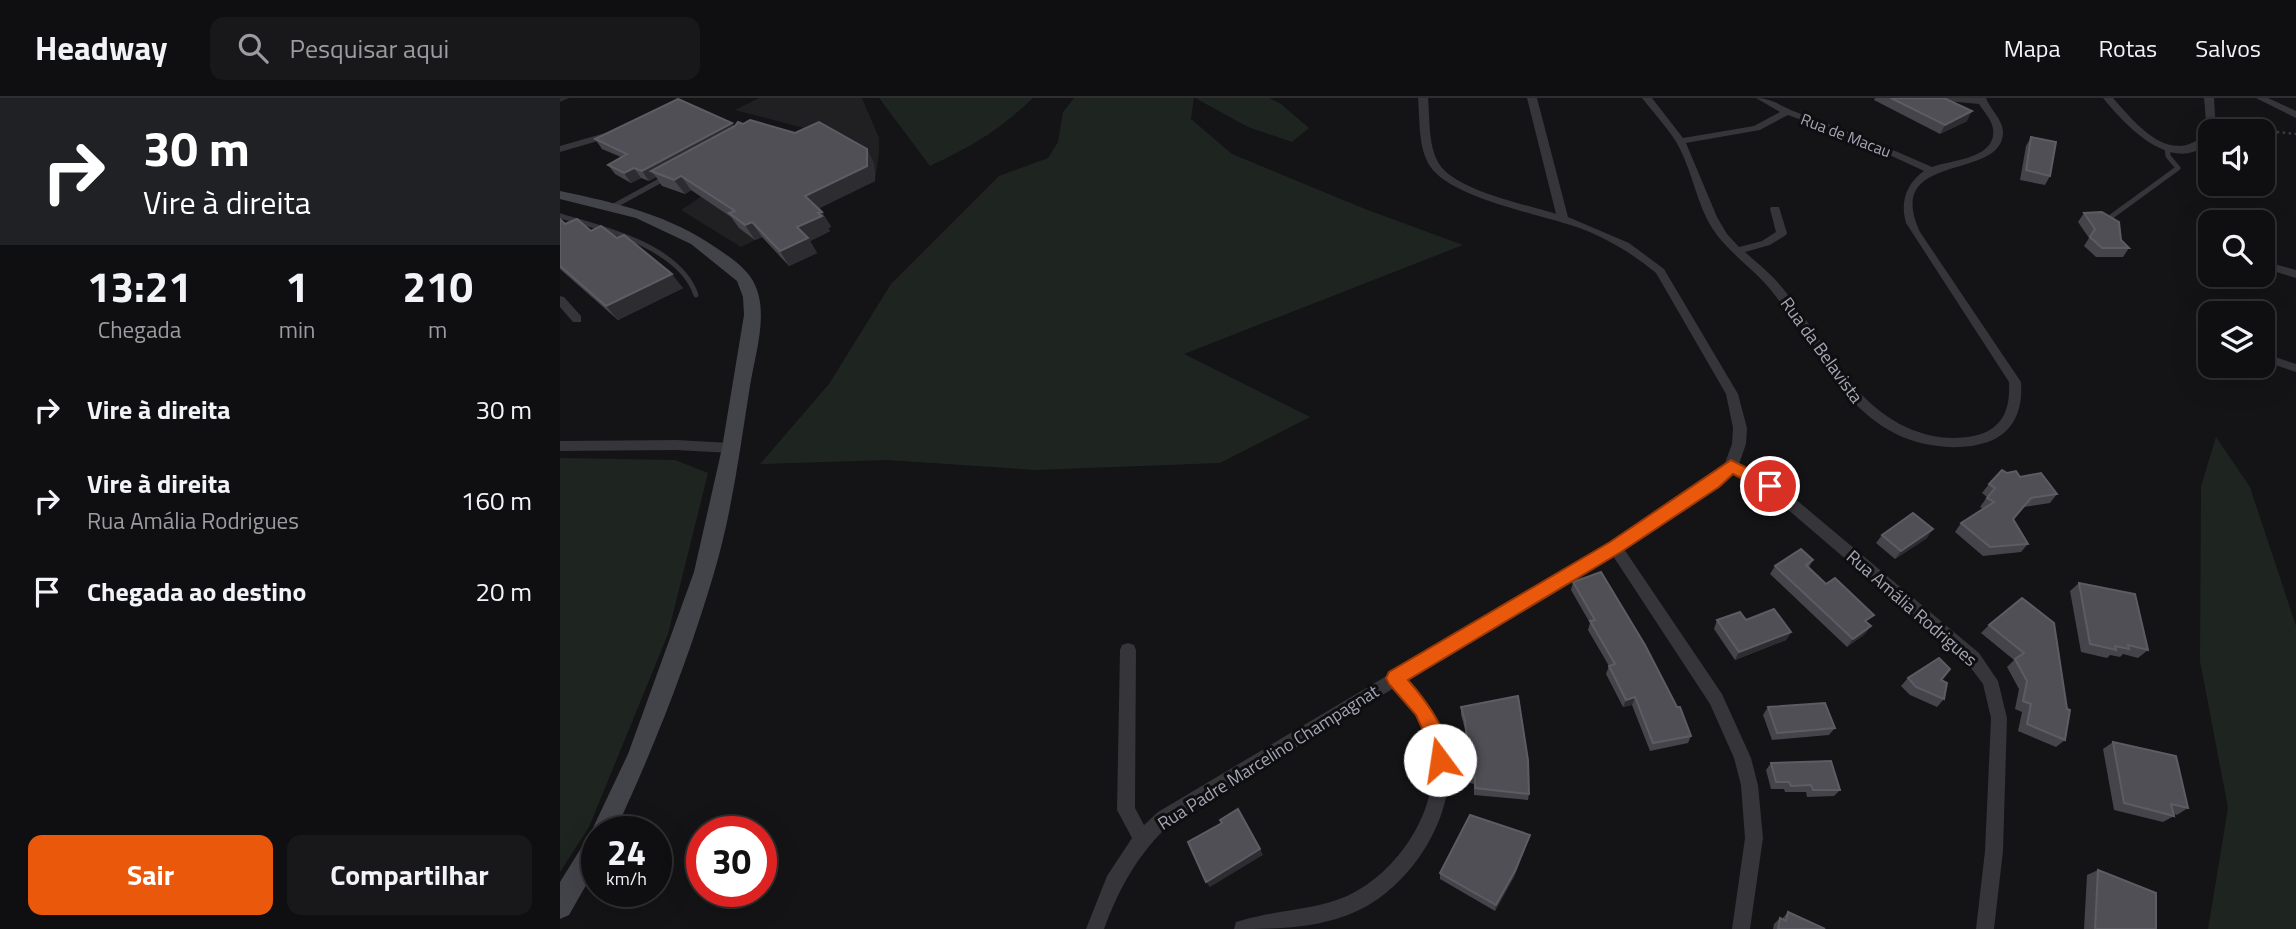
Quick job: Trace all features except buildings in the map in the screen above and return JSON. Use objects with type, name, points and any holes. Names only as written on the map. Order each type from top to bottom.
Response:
[{"type":"main road","points":[[560,195],[645,215],[689,234],[737,270],[750,293],[752,320],[731,448],[704,572],[638,757],[610,816]]},
{"type":"main road","points":[[560,906],[581,870]]},
{"type":"street","points":[[1423,98],[1431,156],[1440,173],[1477,192],[1563,220],[1630,248],[1649,260],[1668,283],[1732,394],[1738,412],[1739,444],[1731,466]]},
{"type":"street","points":[[1532,98],[1563,220]]},
{"type":"street","name":"Rua da Belavista","points":[[1647,98],[1681,141],[1719,230],[1776,288],[1867,411],[1894,429],[1931,441],[1969,442],[1996,433],[2009,421],[2015,410],[2015,382],[1910,223],[1906,205],[1910,194],[1932,171]]},
{"type":"street","name":"Rua de Macau","points":[[1762,98],[1787,112],[1871,143],[1932,171]]},
{"type":"street","points":[[1932,171],[1975,158],[1991,148],[1998,134],[1998,127],[1981,100],[1946,98]]},
{"type":"street","points":[[2108,98],[2140,133],[2167,147],[2198,146]]},
{"type":"street","points":[[2209,98],[2212,119]]},
{"type":"street","points":[[2261,98],[2296,115]]},
{"type":"street","points":[[1681,141],[1757,128],[1787,112]]},
{"type":"street","points":[[560,149],[624,130]]},
{"type":"street","points":[[1737,251],[1766,243],[1782,233],[1774,209]]},
{"type":"street","points":[[2275,268],[2296,274]]},
{"type":"street","points":[[560,300],[577,319]]},
{"type":"street","points":[[2275,362],[2296,368]]},
{"type":"street","points":[[560,446],[676,445],[731,448]]},
{"type":"street","name":"Rua Padre Marcelino Champagnat","points":[[1095,929],[1119,869],[1141,837],[1164,818],[1615,547],[1713,483],[1731,466]]},
{"type":"street","name":"Rua Amália Rodrigues","points":[[1731,466],[1770,486],[1973,658],[1990,681],[1999,718],[1994,851],[1985,929]]},
{"type":"street","points":[[1615,547],[1716,699],[1730,725],[1746,767],[1754,816],[1754,856],[1741,929]]},
{"type":"street","points":[[1128,650],[1126,810],[1141,837]]},
{"type":"street","points":[[1243,929],[1292,920],[1354,903],[1370,894],[1394,873],[1415,846],[1437,793],[1440,760],[1431,726],[1422,709],[1395,678]]},
{"type":"lane","points":[[2108,219],[2178,168],[2168,156],[2167,147]]},
{"type":"lane","points":[[612,206],[671,174]]},
{"type":"lane","points":[[560,216],[613,231],[660,254],[691,280],[696,295]]},
{"type":"path","points":[[2275,133],[2296,134]]},
{"type":"shaded area","points":[[759,98],[862,98],[879,138],[879,153],[875,180],[741,247],[681,210],[804,128],[735,110]]},
{"type":"shaded area","points":[[879,98],[1033,98],[984,137],[930,166]]},
{"type":"shaded area","points":[[1074,98],[1194,98],[1191,119],[1232,154],[1365,209],[1463,245],[1184,354],[1310,417],[1220,463],[1035,470],[886,460],[760,464],[829,384],[891,284],[999,176],[1048,158],[1058,142],[1063,112]]},
{"type":"shaded area","points":[[1195,98],[1269,98],[1281,104],[1309,128],[1292,142],[1248,127]]},
{"type":"shaded area","points":[[2216,437],[2250,487],[2296,626],[2296,929],[2208,929],[2228,808],[2200,661],[2201,486]]},
{"type":"shaded area","points":[[560,458],[675,460],[708,473],[668,634],[594,816],[581,816],[581,839],[560,872]]},
{"type":"route","points":[[1440,760],[1431,726],[1422,709],[1395,678],[1615,547],[1713,483],[1731,466],[1770,486]]}]
